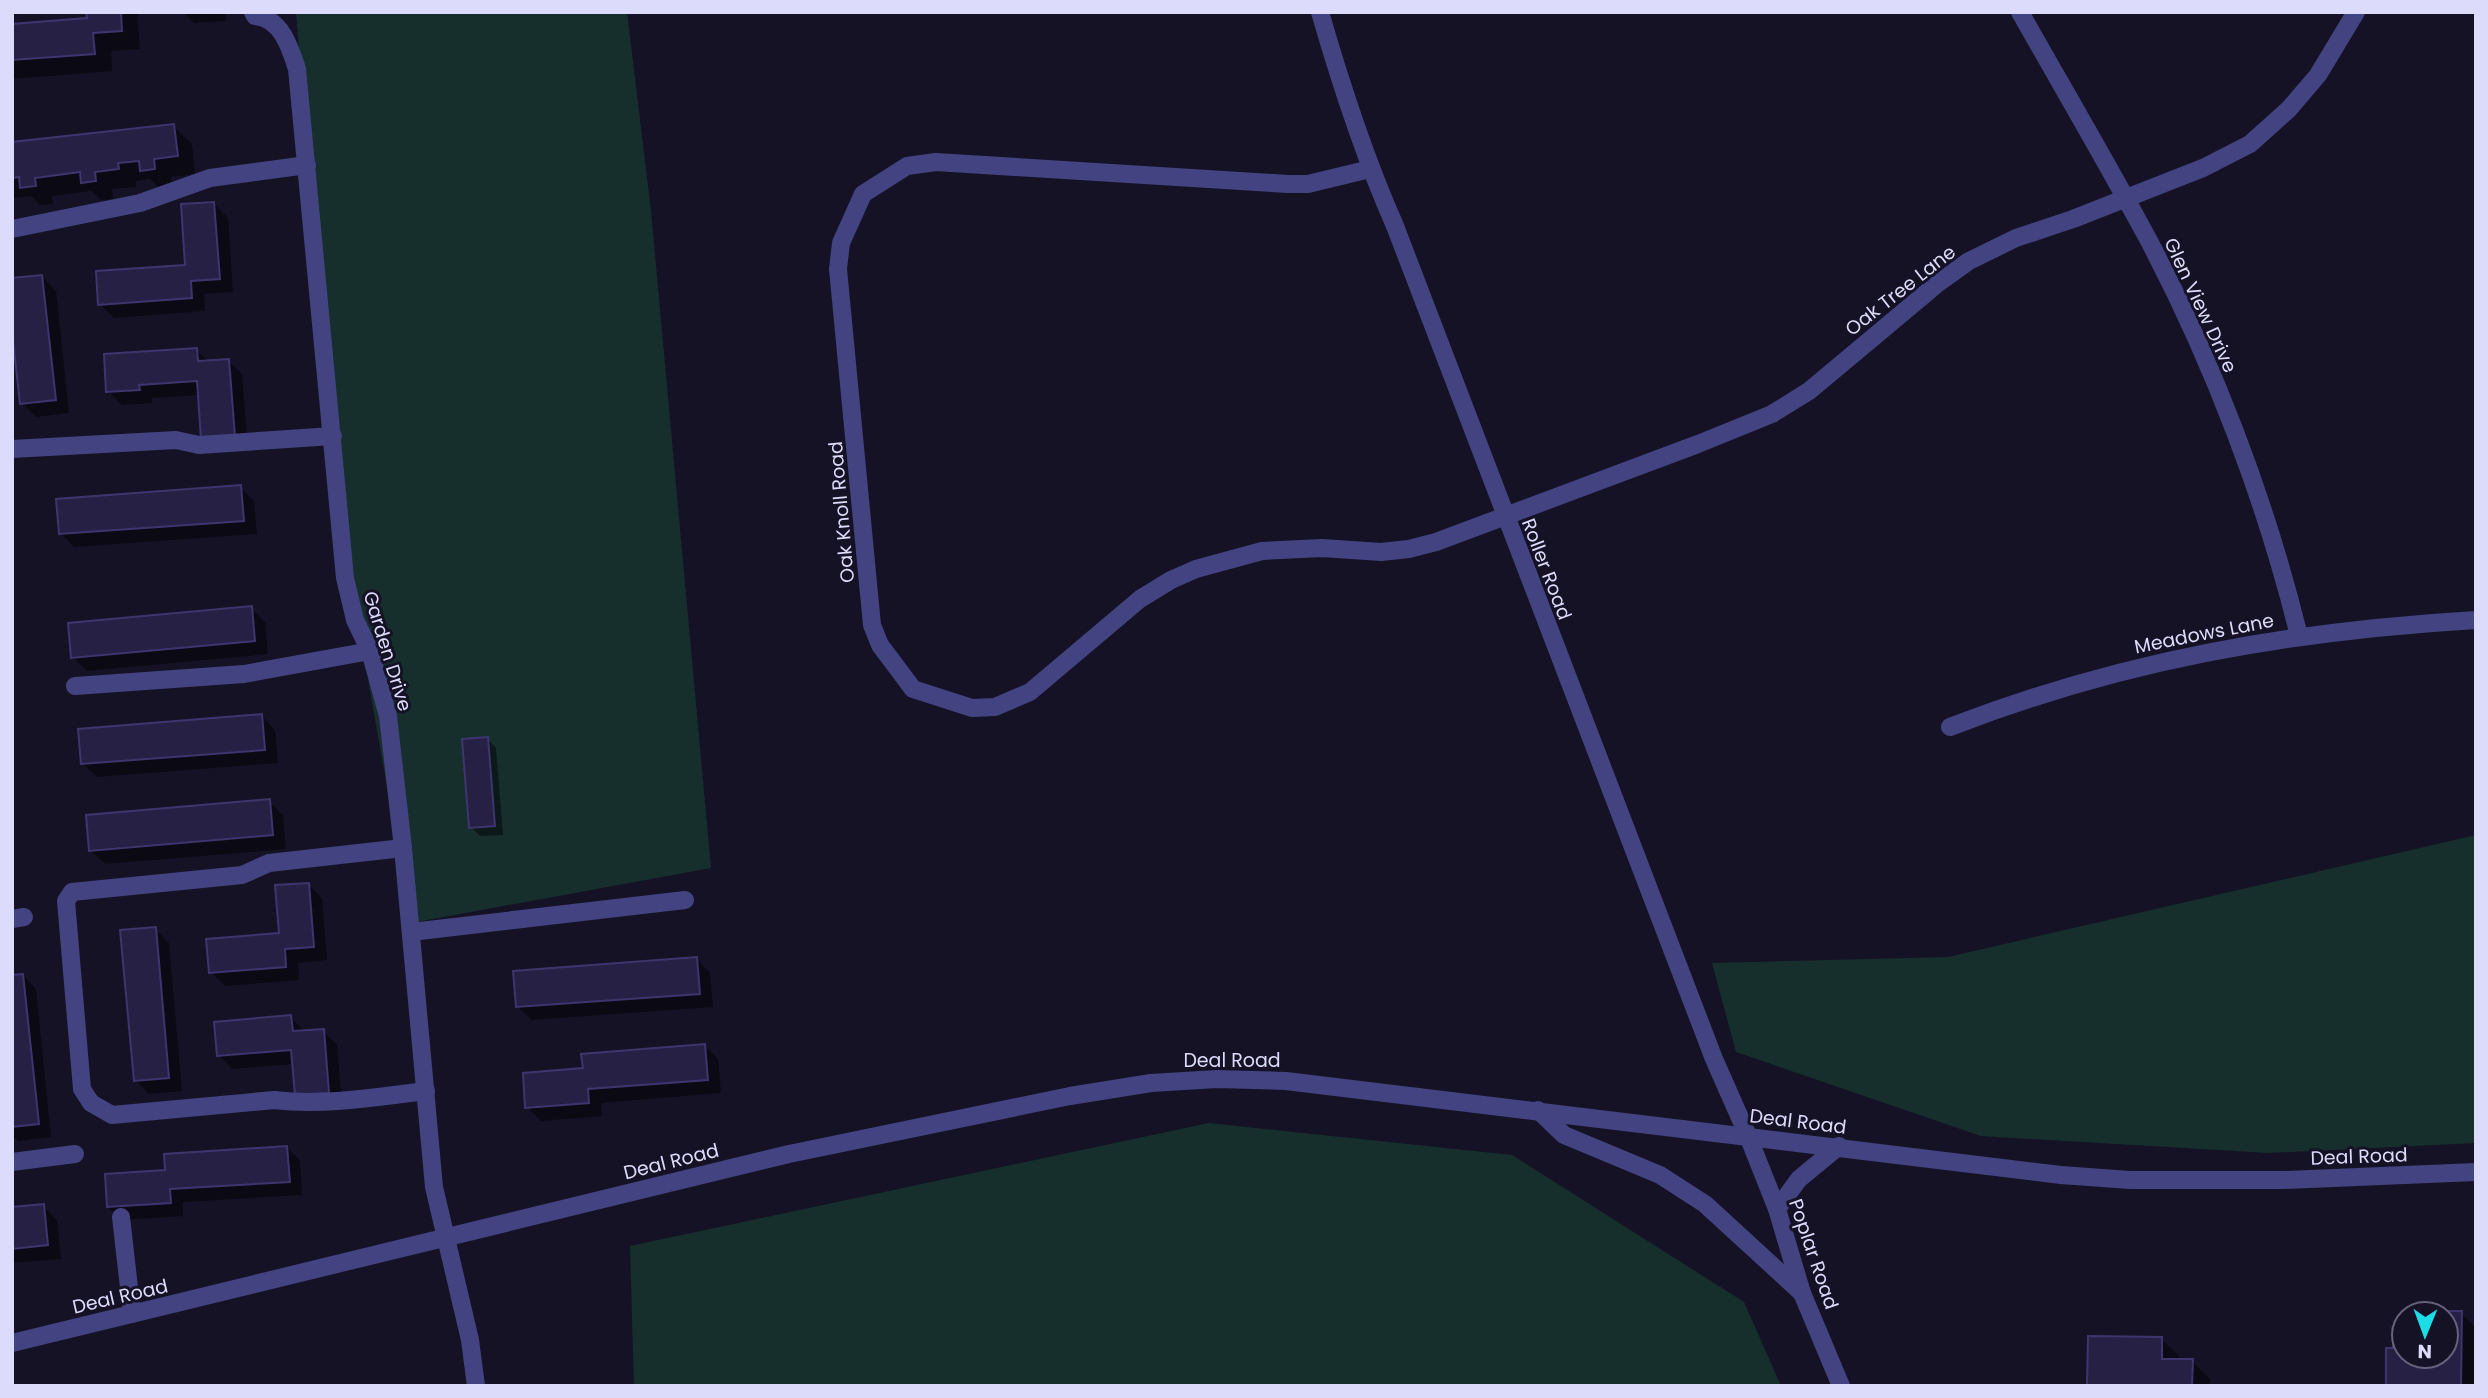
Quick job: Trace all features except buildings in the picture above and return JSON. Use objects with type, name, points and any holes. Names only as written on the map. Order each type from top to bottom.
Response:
[{"type":"street","name":"Garden Drive","points":[[253,12],[255,16],[264,17],[276,24],[290,48],[297,69],[345,578],[355,620],[370,651],[388,716],[435,1187],[470,1340],[476,1386]]},
{"type":"street","name":"Roller Road","points":[[1320,12],[1339,81],[1370,169],[1395,226],[1714,1059],[1748,1136]]},
{"type":"street","name":"Glen View Drive","points":[[2020,12],[2149,240],[2183,310],[2236,435],[2263,509],[2298,636]]},
{"type":"street","name":"Oak Tree Lane","points":[[1505,517],[1772,414],[1809,391],[1937,284],[1969,261],[2016,238],[2203,167],[2257,139],[2290,109],[2318,75],[2356,12]]},
{"type":"street","name":"Oak Knoll Road","points":[[1370,169],[1308,184],[1288,184],[936,162],[908,166],[863,194],[841,243],[838,269],[873,625],[880,645],[913,689],[972,708],[995,707],[1030,692],[1140,599],[1171,580],[1196,569],[1262,551],[1322,548],[1381,552],[1409,549],[1505,517]]},
{"type":"street","points":[[12,229],[140,203],[210,178],[307,165]]},
{"type":"street","points":[[12,449],[176,440],[200,446],[333,436]]},
{"type":"street","name":"Meadows Lane","points":[[1950,727],[2011,703],[2142,666],[2224,648],[2394,625],[2476,620]]},
{"type":"street","points":[[75,686],[244,674],[370,651]]},
{"type":"street","points":[[403,848],[269,863],[242,875],[72,892],[66,901],[82,1088],[91,1104],[112,1115],[274,1100],[326,1102],[426,1091]]},
{"type":"street","points":[[411,932],[685,900]]},
{"type":"street","name":"Deal Road","points":[[12,1343],[789,1154],[1070,1096],[1151,1083],[1217,1079],[1286,1081],[1839,1146],[2034,1172],[2130,1180],[2284,1180],[2476,1172]]},
{"type":"street","points":[[1538,1110],[1564,1135],[1666,1178],[1705,1204],[1802,1293]]},
{"type":"street","name":"Poplar Road","points":[[1748,1136],[1777,1209],[1802,1293],[1841,1386]]},
{"type":"street","points":[[1777,1209],[1799,1179],[1839,1146]]},
{"type":"street","points":[[12,1163],[75,1154]]},
{"type":"street","points":[[121,1217],[132,1314]]},
{"type":"green space","points":[[296,12],[627,12],[651,211],[711,868],[411,923],[338,509]]},
{"type":"green space","points":[[2476,835],[2476,1143],[2269,1153],[1981,1136],[1736,1052],[1712,963],[1948,957]]},
{"type":"green space","points":[[1209,1123],[1512,1155],[1744,1302],[1781,1386],[634,1386],[630,1246]]}]
